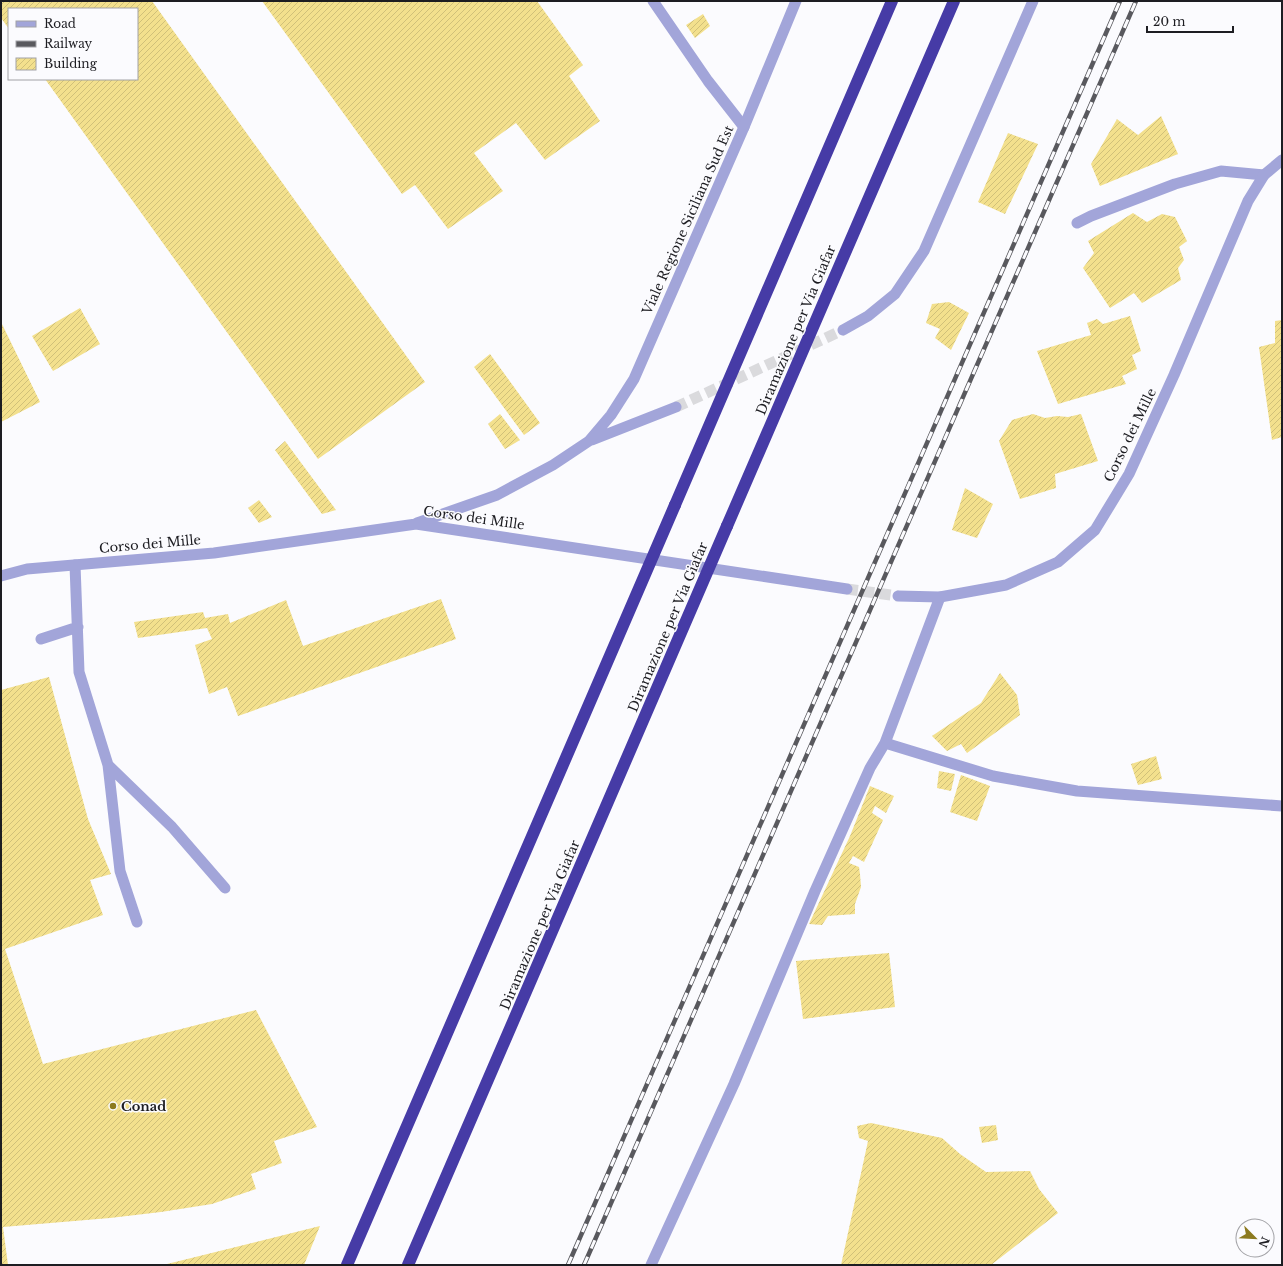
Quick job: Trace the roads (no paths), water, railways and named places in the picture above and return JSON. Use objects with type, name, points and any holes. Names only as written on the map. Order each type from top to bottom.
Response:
[{"type":"highway","points":[[347,1265],[892,1]]},
{"type":"highway","name":"Diramazione per Via Giafar","points":[[408,1265],[954,1]]},
{"type":"street","points":[[653,1],[708,81],[744,127]]},
{"type":"street","name":"Viale Regione Siciliana Sud Est","points":[[416,524],[498,495],[553,465],[589,440],[611,415],[634,379],[744,127],[796,1]]},
{"type":"street","points":[[843,330],[868,316],[895,294],[924,251],[1033,1]]},
{"type":"street","name":"Corso dei Mille","points":[[898,596],[940,597],[1006,585],[1058,562],[1095,530],[1129,474],[1174,375],[1248,201],[1264,175],[1282,160]]},
{"type":"street","points":[[1077,223],[1091,216],[1175,184],[1221,171],[1264,175]]},
{"type":"street","name":"Viale Regione Siciliana Sud Est","points":[[589,440],[676,407]]},
{"type":"street","name":"Corso dei Mille","points":[[1,576],[28,569],[214,553],[416,524],[847,589]]},
{"type":"street","points":[[75,565],[79,672],[108,765],[120,871],[137,922]]},
{"type":"street","points":[[651,1265],[734,1084],[815,891],[870,768],[885,743],[940,597]]},
{"type":"street","points":[[41,639],[78,627]]},
{"type":"street","points":[[885,743],[993,776],[1077,791],[1282,806]]},
{"type":"street","points":[[108,765],[172,827],[225,888]]},
{"type":"tunnel","points":[[676,407],[843,330]]},
{"type":"tunnel","points":[[847,589],[898,596]]},
{"type":"railway","points":[[568,1265],[1120,1]]},
{"type":"railway","points":[[584,1265],[1136,1]]},
{"type":"place","name":"Conad","points":[[113,1106]]}]
